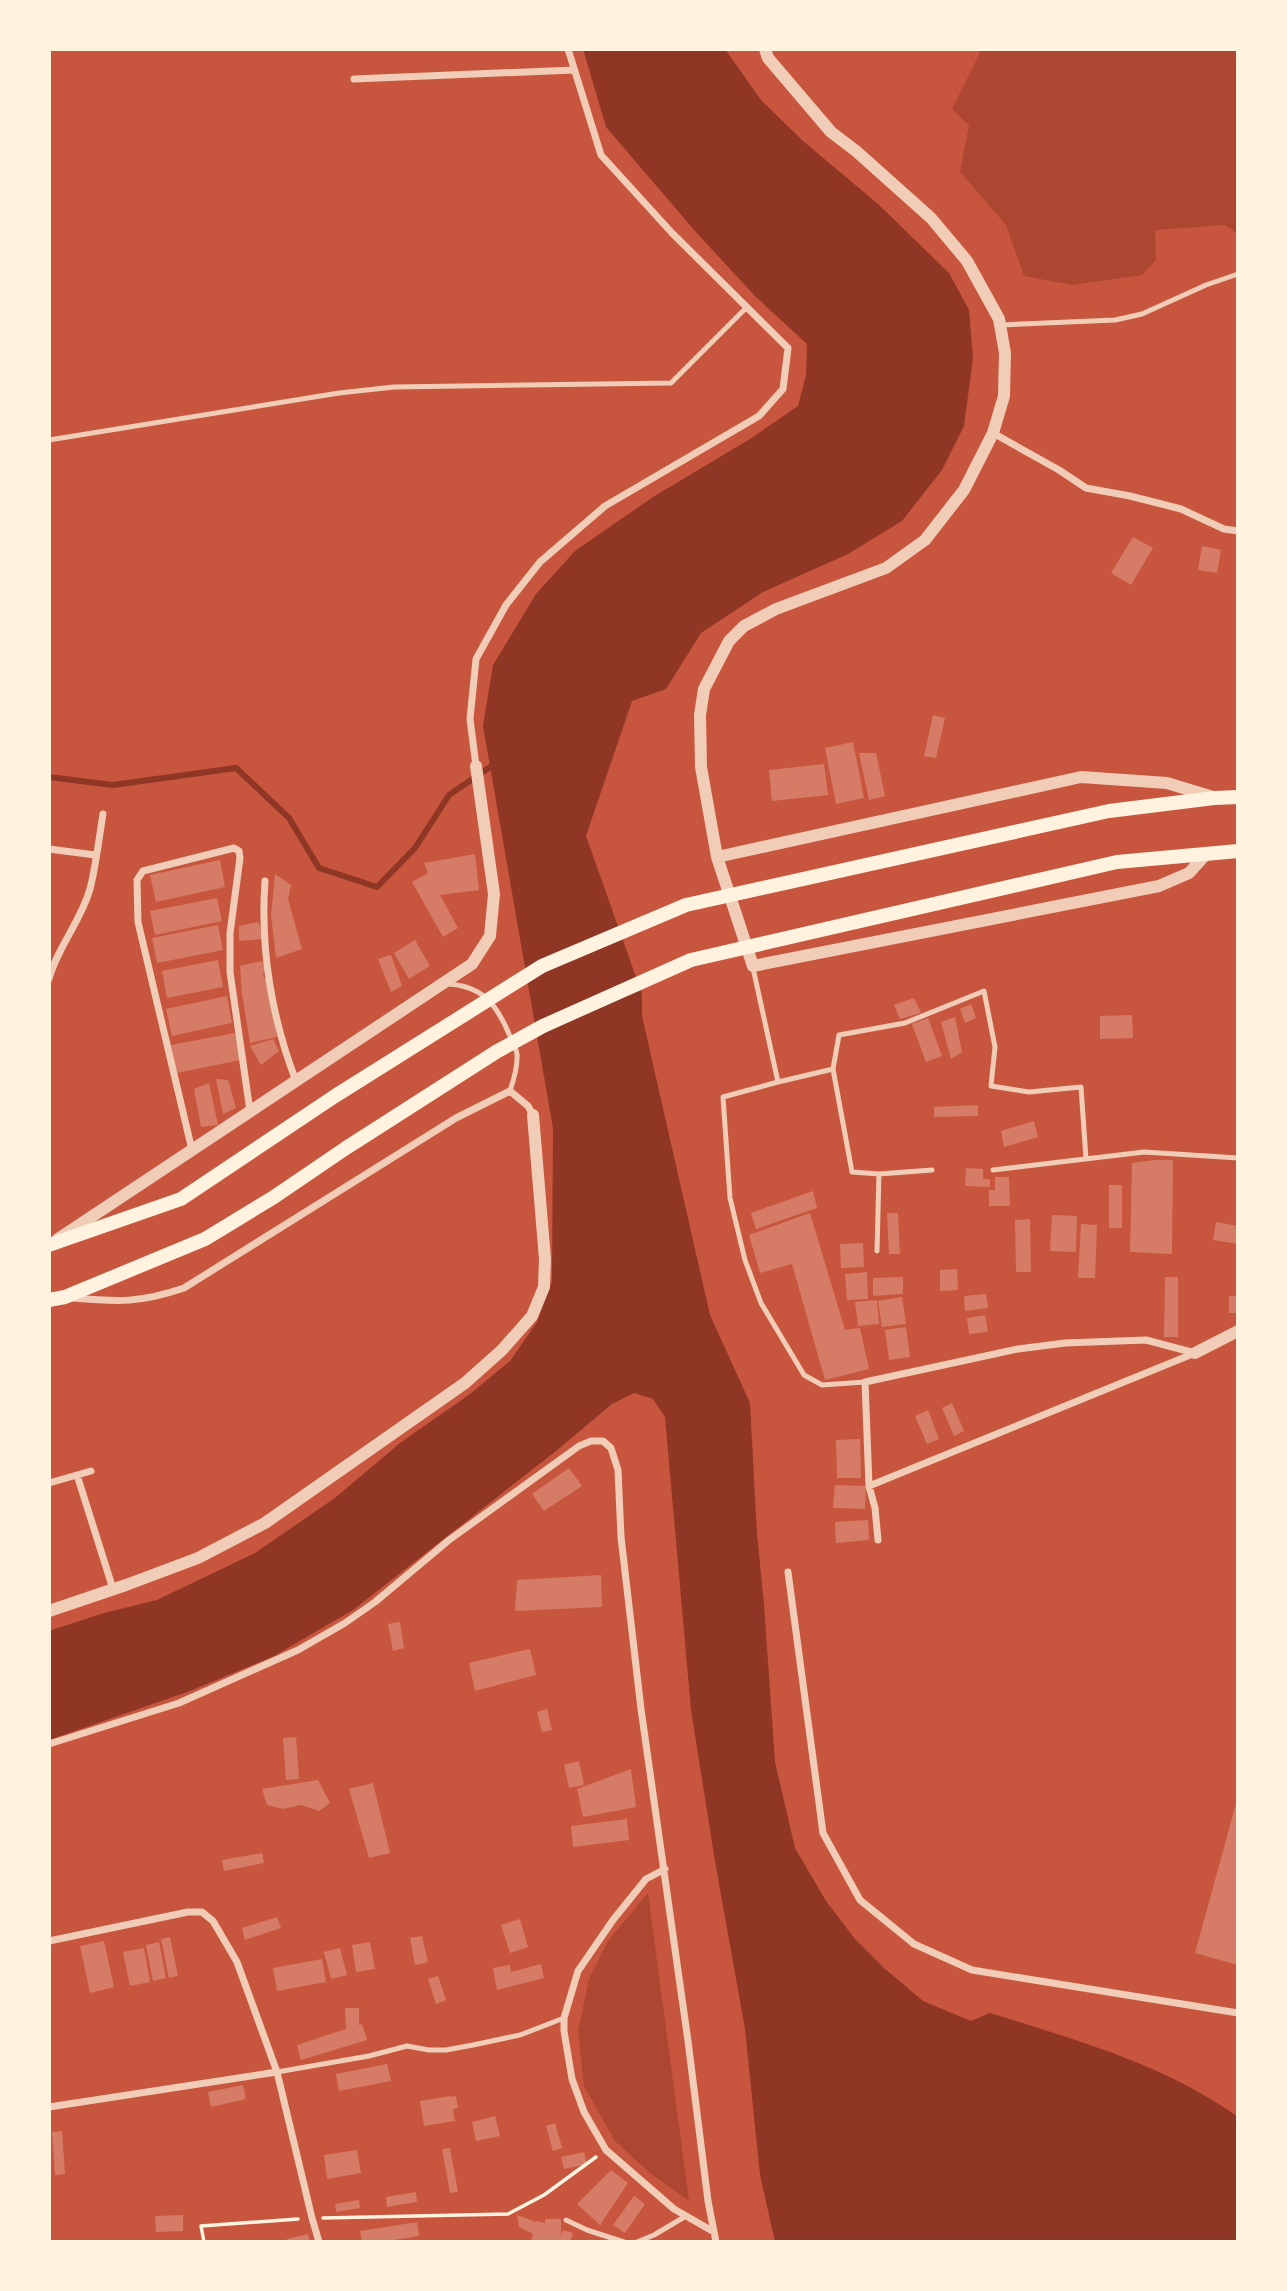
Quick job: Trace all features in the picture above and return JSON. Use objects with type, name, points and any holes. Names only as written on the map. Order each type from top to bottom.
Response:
[{"type":"main road","points":[[49,1245],[181,1199],[335,1096],[542,966],[686,905],[1109,811],[1238,797]]},
{"type":"main road","points":[[49,1300],[65,1297],[205,1239],[496,1052],[543,1026],[691,960],[1117,862],[1238,851]]},
{"type":"street","points":[[49,1245],[472,964],[490,936],[494,894],[470,719],[476,659],[506,606],[540,562],[605,506],[760,416],[783,388],[788,348],[672,233],[601,155],[568,49]]},
{"type":"street","points":[[765,49],[768,58],[831,132],[856,150],[931,218],[967,261],[999,319],[1005,353],[1004,396],[993,433],[964,490],[925,540],[886,568],[776,609],[744,626],[729,641],[704,689],[700,715],[701,767],[717,858],[753,966],[1159,886],[1189,873],[1207,853]]},
{"type":"street","points":[[354,79],[574,70]]},
{"type":"street","points":[[993,433],[1086,488],[1181,509],[1224,529],[1238,531]]},
{"type":"street","points":[[717,858],[1081,777],[1167,783],[1214,798]]},
{"type":"street","points":[[49,979],[89,890],[103,814]]},
{"type":"street","points":[[192,1150],[138,922],[137,880],[143,871],[234,848],[239,851],[240,858],[230,933],[230,972],[250,1112]]},
{"type":"street","points":[[49,849],[95,855]]},
{"type":"street","points":[[265,881],[263,938],[281,1037],[296,1081]]},
{"type":"street","points":[[49,1611],[198,1558],[265,1523],[454,1390],[502,1350],[532,1316],[544,1287],[545,1259],[533,1115],[528,1106],[510,1091],[456,1118],[184,1287],[154,1298],[116,1301],[65,1297]]},
{"type":"street","points":[[869,1486],[1195,1353],[1238,1331]]},
{"type":"street","points":[[878,1540],[875,1508],[869,1486],[865,1382],[965,1359],[1065,1343],[1146,1340],[1195,1353]]},
{"type":"street","points":[[49,1744],[179,1703],[298,1650],[375,1602],[449,1540],[579,1446],[591,1441],[603,1441],[611,1448],[618,1470],[621,1537],[641,1709],[665,1869],[708,2201],[716,2242]]},
{"type":"street","points":[[49,1483],[90,1471]]},
{"type":"street","points":[[77,1475],[113,1589]]},
{"type":"street","points":[[788,1572],[823,1833],[860,1900],[914,1944],[972,1970],[1238,2013]]},
{"type":"street","points":[[665,1869],[646,1879],[613,1920],[578,1971],[564,2018],[564,2031],[572,2079],[584,2112],[606,2150],[674,2209],[714,2232]]},
{"type":"street","points":[[49,1941],[187,1912],[202,1912],[213,1921],[236,1962],[277,2072],[320,2242]]},
{"type":"street","points":[[49,2107],[277,2072]]},
{"type":"lane","points":[[1000,325],[1115,320],[1142,314],[1206,285],[1238,274]]},
{"type":"lane","points":[[49,440],[339,393],[394,387],[670,383],[747,307]]},
{"type":"lane","points":[[753,966],[778,1082]]},
{"type":"lane","points":[[443,984],[460,984],[485,995],[504,1021],[517,1052],[510,1091]]},
{"type":"lane","points":[[932,1170],[879,1174],[852,1172],[833,1069],[839,1035],[905,1023],[985,991],[995,1046],[991,1086],[1029,1092],[1081,1087],[1086,1159]]},
{"type":"lane","points":[[833,1069],[723,1097],[730,1198],[745,1260],[761,1303],[804,1375],[822,1385],[865,1382]]},
{"type":"lane","points":[[993,1170],[1144,1152],[1238,1158]]},
{"type":"lane","points":[[877,1251],[879,1174]]},
{"type":"lane","points":[[277,2072],[369,2056],[407,2046],[446,2050],[473,2045],[520,2035],[564,2018]]},
{"type":"lane","points":[[637,2242],[686,2216]]},
{"type":"lane","points":[[566,2220],[624,2242]]},
{"type":"path","points":[[204,2242],[201,2226],[312,2218],[508,2214],[544,2195],[606,2150]]},
{"type":"shaded area","points":[[583,49],[725,49],[761,100],[803,141],[878,204],[949,273],[969,310],[973,358],[964,426],[942,470],[902,521],[848,554],[763,592],[701,633],[666,689],[632,701],[586,836],[642,994],[642,1016],[710,1315],[750,1403],[757,1534],[775,1762],[795,1848],[826,1901],[855,1939],[923,2001],[971,2021],[990,2013],[1118,2055],[1180,2082],[1238,2117],[1238,2242],[775,2242],[760,2175],[745,2029],[691,1710],[665,1417],[653,1399],[634,1393],[612,1404],[353,1610],[274,1656],[190,1691],[49,1740],[49,1631],[104,1613],[157,1600],[255,1553],[335,1498],[400,1443],[470,1394],[510,1361],[537,1322],[552,1281],[553,1128],[483,726],[493,665],[536,594],[575,551],[653,497],[750,439],[798,406],[806,375],[807,344],[755,296],[606,127]]},
{"type":"shaded area","points":[[978,49],[1238,49],[1238,234],[1225,225],[1155,230],[1156,260],[1142,275],[1072,285],[1024,276],[1006,225],[960,172],[969,125],[952,109],[980,53]]},
{"type":"shaded area","points":[[648,1893],[689,2201],[650,2173],[615,2141],[584,2086],[578,2032],[589,1979],[608,1941]]},
{"type":"building","points":[[1133,537],[1153,548],[1131,585],[1111,573]]},
{"type":"building","points":[[1202,546],[1221,550],[1217,573],[1198,570]]},
{"type":"building","points":[[933,715],[945,718],[936,758],[924,756]]},
{"type":"building","points":[[853,742],[864,798],[836,804],[825,748]]},
{"type":"building","points":[[859,753],[876,753],[885,796],[869,800]]},
{"type":"building","points":[[824,764],[828,795],[772,801],[769,770]]},
{"type":"building","points":[[475,854],[479,890],[440,895],[458,928],[443,937],[412,882],[428,873],[424,863]]},
{"type":"building","points":[[220,860],[225,887],[156,902],[150,875]]},
{"type":"building","points":[[275,874],[291,885],[288,899],[302,949],[276,958],[271,915]]},
{"type":"building","points":[[217,898],[222,921],[155,935],[150,911]]},
{"type":"building","points":[[259,922],[262,939],[239,941],[239,926]]},
{"type":"building","points":[[218,925],[223,950],[157,963],[152,938]]},
{"type":"building","points":[[415,940],[430,966],[409,979],[394,953]]},
{"type":"building","points":[[391,955],[402,986],[391,992],[378,959]]},
{"type":"building","points":[[218,960],[223,987],[167,998],[162,971]]},
{"type":"building","points":[[262,961],[277,1037],[250,1043],[240,966]]},
{"type":"building","points":[[227,996],[232,1023],[172,1036],[166,1009]]},
{"type":"building","points":[[914,998],[921,1013],[900,1019],[894,1005]]},
{"type":"building","points":[[971,1004],[976,1018],[965,1023],[960,1009]]},
{"type":"building","points":[[1132,1015],[1133,1038],[1100,1039],[1100,1016]]},
{"type":"building","points":[[955,1017],[962,1052],[951,1059],[941,1022]]},
{"type":"building","points":[[928,1018],[942,1056],[926,1062],[912,1024]]},
{"type":"building","points":[[235,1033],[240,1060],[177,1073],[171,1045]]},
{"type":"building","points":[[273,1039],[279,1051],[261,1065],[250,1046]]},
{"type":"building","points":[[216,1079],[228,1080],[236,1108],[223,1114]]},
{"type":"building","points":[[209,1083],[218,1125],[201,1127],[194,1089]]},
{"type":"building","points":[[978,1105],[978,1116],[934,1117],[934,1107]]},
{"type":"building","points":[[1034,1121],[1038,1137],[1004,1147],[1001,1131]]},
{"type":"building","points":[[1173,1160],[1172,1254],[1130,1252],[1132,1163]]},
{"type":"building","points":[[966,1168],[983,1169],[983,1179],[990,1179],[990,1187],[965,1186]]},
{"type":"building","points":[[995,1177],[1009,1177],[1010,1206],[989,1206],[989,1190],[995,1190]]},
{"type":"building","points":[[1109,1185],[1122,1185],[1122,1228],[1109,1228]]},
{"type":"building","points":[[813,1191],[817,1208],[756,1229],[751,1213]]},
{"type":"building","points":[[810,1213],[845,1330],[860,1328],[869,1369],[825,1380],[792,1264],[760,1273],[749,1235]]},
{"type":"building","points":[[887,1213],[898,1213],[900,1254],[889,1254]]},
{"type":"building","points":[[1052,1215],[1077,1216],[1076,1252],[1050,1251]]},
{"type":"building","points":[[1030,1219],[1031,1272],[1016,1272],[1015,1220]]},
{"type":"building","points":[[1216,1222],[1238,1226],[1238,1244],[1213,1240]]},
{"type":"building","points":[[1081,1224],[1097,1225],[1095,1278],[1078,1278]]},
{"type":"building","points":[[863,1243],[864,1267],[841,1268],[840,1244]]},
{"type":"building","points":[[957,1269],[958,1290],[940,1291],[940,1270]]},
{"type":"building","points":[[867,1272],[868,1299],[847,1300],[845,1274]]},
{"type":"building","points":[[903,1277],[903,1294],[873,1296],[873,1278]]},
{"type":"building","points":[[1165,1277],[1178,1277],[1178,1337],[1164,1337]]},
{"type":"building","points":[[986,1294],[988,1308],[965,1311],[964,1296]]},
{"type":"building","points":[[1229,1296],[1238,1296],[1238,1313],[1229,1313]]},
{"type":"building","points":[[902,1297],[906,1324],[882,1327],[878,1301]]},
{"type":"building","points":[[877,1300],[879,1324],[858,1326],[855,1302]]},
{"type":"building","points":[[985,1315],[988,1332],[969,1334],[967,1318]]},
{"type":"building","points":[[906,1327],[910,1357],[889,1360],[885,1330]]},
{"type":"building","points":[[952,1403],[964,1431],[954,1436],[942,1408]]},
{"type":"building","points":[[928,1410],[939,1439],[927,1444],[915,1416]]},
{"type":"building","points":[[860,1439],[861,1478],[837,1478],[836,1440]]},
{"type":"building","points":[[569,1468],[582,1486],[544,1511],[532,1494]]},
{"type":"building","points":[[835,1485],[866,1486],[865,1509],[833,1508]]},
{"type":"building","points":[[868,1520],[869,1540],[836,1543],[835,1522]]},
{"type":"building","points":[[601,1575],[602,1607],[515,1611],[517,1580]]},
{"type":"building","points":[[400,1622],[404,1648],[393,1651],[388,1624]]},
{"type":"building","points":[[530,1649],[536,1675],[475,1691],[469,1663]]},
{"type":"building","points":[[547,1709],[552,1730],[542,1732],[537,1712]]},
{"type":"building","points":[[296,1737],[299,1779],[286,1780],[283,1738]]},
{"type":"building","points":[[579,1761],[584,1785],[569,1788],[564,1765]]},
{"type":"building","points":[[631,1769],[636,1807],[583,1817],[577,1789]]},
{"type":"building","points":[[318,1780],[330,1803],[319,1811],[301,1805],[283,1809],[267,1805],[262,1789]]},
{"type":"building","points":[[373,1783],[390,1853],[369,1858],[349,1789]]},
{"type":"building","points":[[1238,1800],[1238,1965],[1195,1953]]},
{"type":"building","points":[[627,1819],[629,1840],[573,1847],[571,1826]]},
{"type":"building","points":[[262,1853],[264,1863],[224,1871],[222,1860]]},
{"type":"building","points":[[277,1917],[281,1928],[245,1940],[242,1928]]},
{"type":"building","points":[[520,1919],[528,1947],[510,1953],[501,1925]]},
{"type":"building","points":[[422,1936],[428,1962],[415,1965],[410,1938]]},
{"type":"building","points":[[170,1937],[178,1976],[169,1978],[161,1939]]},
{"type":"building","points":[[104,1941],[114,1987],[90,1993],[80,1946]]},
{"type":"building","points":[[159,1942],[166,1978],[153,1981],[146,1945]]},
{"type":"building","points":[[370,1942],[375,1969],[356,1972],[352,1945]]},
{"type":"building","points":[[144,1948],[150,1982],[130,1986],[123,1952]]},
{"type":"building","points":[[340,1948],[347,1975],[331,1979],[324,1952]]},
{"type":"building","points":[[322,1959],[326,1982],[277,1991],[273,1968]]},
{"type":"building","points":[[541,1964],[544,1978],[497,1990],[493,1968],[510,1965],[511,1972]]},
{"type":"building","points":[[438,1976],[446,2000],[436,2004],[428,1979]]},
{"type":"building","points":[[345,2008],[359,2008],[359,2025],[362,2024],[367,2040],[301,2060],[297,2045],[346,2029]]},
{"type":"building","points":[[387,2064],[391,2081],[339,2091],[336,2074]]},
{"type":"building","points":[[243,2085],[246,2099],[211,2107],[208,2092]]},
{"type":"building","points":[[456,2096],[458,2108],[453,2109],[455,2121],[424,2126],[420,2101]]},
{"type":"building","points":[[495,2116],[500,2136],[476,2141],[472,2122]]},
{"type":"building","points":[[555,2123],[562,2148],[553,2151],[546,2126]]},
{"type":"building","points":[[62,2131],[65,2174],[55,2175],[52,2132]]},
{"type":"building","points":[[450,2148],[458,2192],[450,2193],[442,2149]]},
{"type":"building","points":[[357,2150],[361,2173],[327,2179],[324,2155]]},
{"type":"building","points":[[584,2152],[587,2164],[564,2169],[561,2157]]},
{"type":"building","points":[[611,2170],[628,2183],[600,2225],[577,2204]]},
{"type":"building","points":[[416,2192],[417,2202],[387,2207],[386,2197]]},
{"type":"building","points":[[634,2196],[645,2204],[625,2233],[613,2225]]},
{"type":"building","points":[[359,2200],[360,2208],[336,2212],[335,2204]]},
{"type":"building","points":[[183,2215],[183,2231],[156,2232],[155,2216]]},
{"type":"building","points":[[517,2215],[545,2223],[545,2219],[561,2219],[561,2237],[563,2230],[573,2233],[570,2242],[531,2241],[533,2234],[519,2227]]},
{"type":"building","points":[[417,2222],[419,2236],[362,2242],[360,2231]]},
{"type":"building","points":[[308,2234],[310,2242],[288,2242],[287,2239]]},
{"type":"waterway","points":[[49,777],[113,785],[236,768],[289,818],[319,868],[377,887],[415,848],[449,795],[496,763]]}]
